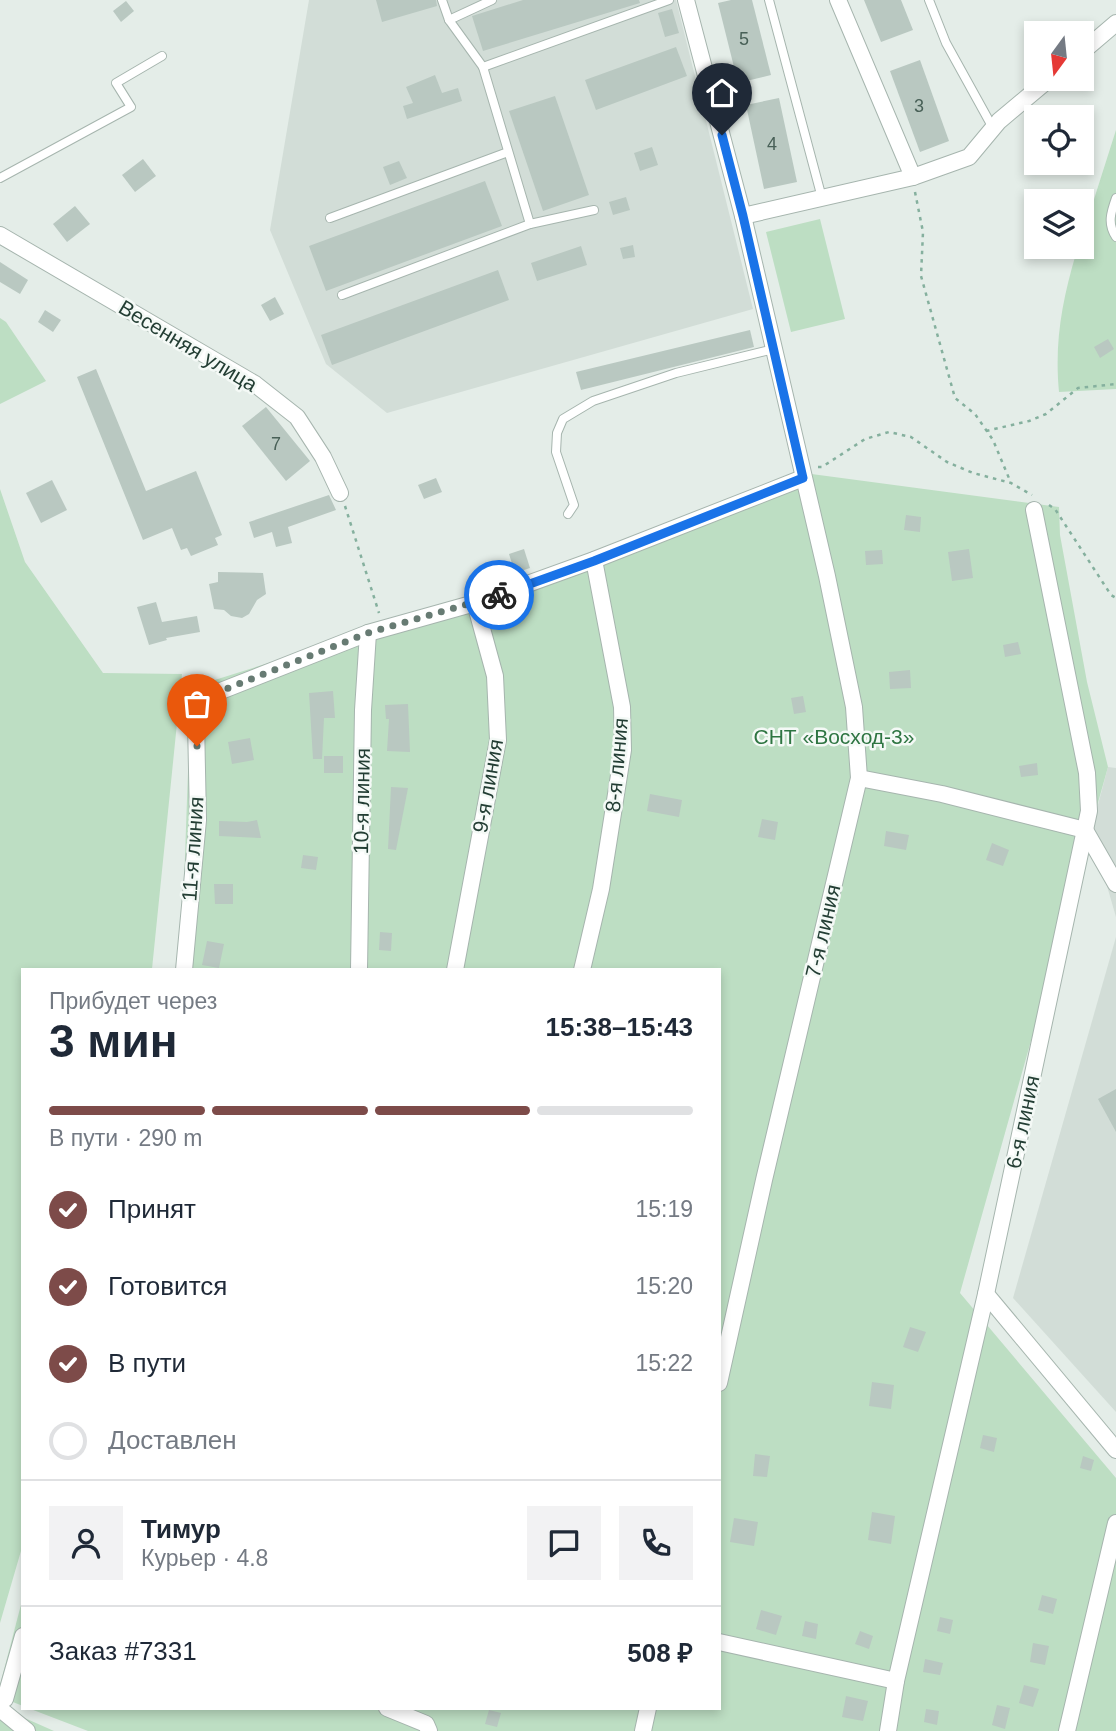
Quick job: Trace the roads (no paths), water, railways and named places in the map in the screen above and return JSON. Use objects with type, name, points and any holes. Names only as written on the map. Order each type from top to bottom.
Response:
[{"type":"street","name":"7-я линия","points":[[686,0],[743,216],[827,576],[854,707],[859,778],[721,1374]]},
{"type":"street","points":[[838,0],[913,177]]},
{"type":"street","points":[[1094,42],[1116,23]]},
{"type":"street","points":[[743,216],[913,177],[969,156],[993,128],[1035,91]]},
{"type":"street","name":"Весенняя улица","points":[[0,235],[254,384],[297,417],[323,457],[340,493]]},
{"type":"street","points":[[368,633],[475,603],[594,561],[802,472]]},
{"type":"street","name":"6-я линия","points":[[888,1731],[896,1681],[986,1294],[1089,811],[1087,774],[1037,503]]},
{"type":"street","name":"8-я линия","points":[[582,968],[601,889],[623,750],[622,707],[594,561]]},
{"type":"street","name":"9-я линия","points":[[455,968],[498,740],[495,676],[475,603]]},
{"type":"street","name":"11-я линия","points":[[184,968],[198,820],[197,721],[203,698],[368,633]]},
{"type":"street","name":"10-я линия","points":[[359,968],[363,710],[368,633]]},
{"type":"street","points":[[859,778],[942,794],[1085,830],[1116,884]]},
{"type":"street","points":[[986,1294],[1116,1450]]},
{"type":"street","points":[[1067,1731],[1116,1522]]},
{"type":"street","points":[[721,1642],[896,1681]]},
{"type":"street","points":[[21,1643],[3,1704],[27,1731]]},
{"type":"street","points":[[393,1710],[428,1721]]},
{"type":"street","points":[[643,1731],[648,1710]]},
{"type":"lane","points":[[442,0],[449,20],[482,67],[530,224]]},
{"type":"lane","points":[[449,20],[492,0]]},
{"type":"lane","points":[[482,67],[669,0]]},
{"type":"lane","points":[[769,0],[822,198]]},
{"type":"lane","points":[[929,0],[946,43],[993,128]]},
{"type":"lane","points":[[0,178],[131,107],[116,83],[162,56]]},
{"type":"lane","points":[[330,218],[508,152]]},
{"type":"lane","points":[[1116,198],[1111,212],[1110,228],[1116,237]]},
{"type":"lane","points":[[342,295],[530,224],[594,210]]},
{"type":"lane","points":[[568,514],[574,505],[556,452],[557,433],[563,419],[593,401],[676,373],[774,349]]},
{"type":"park label","name":"СНТ «Восход-3»","points":[[834,737]]}]
